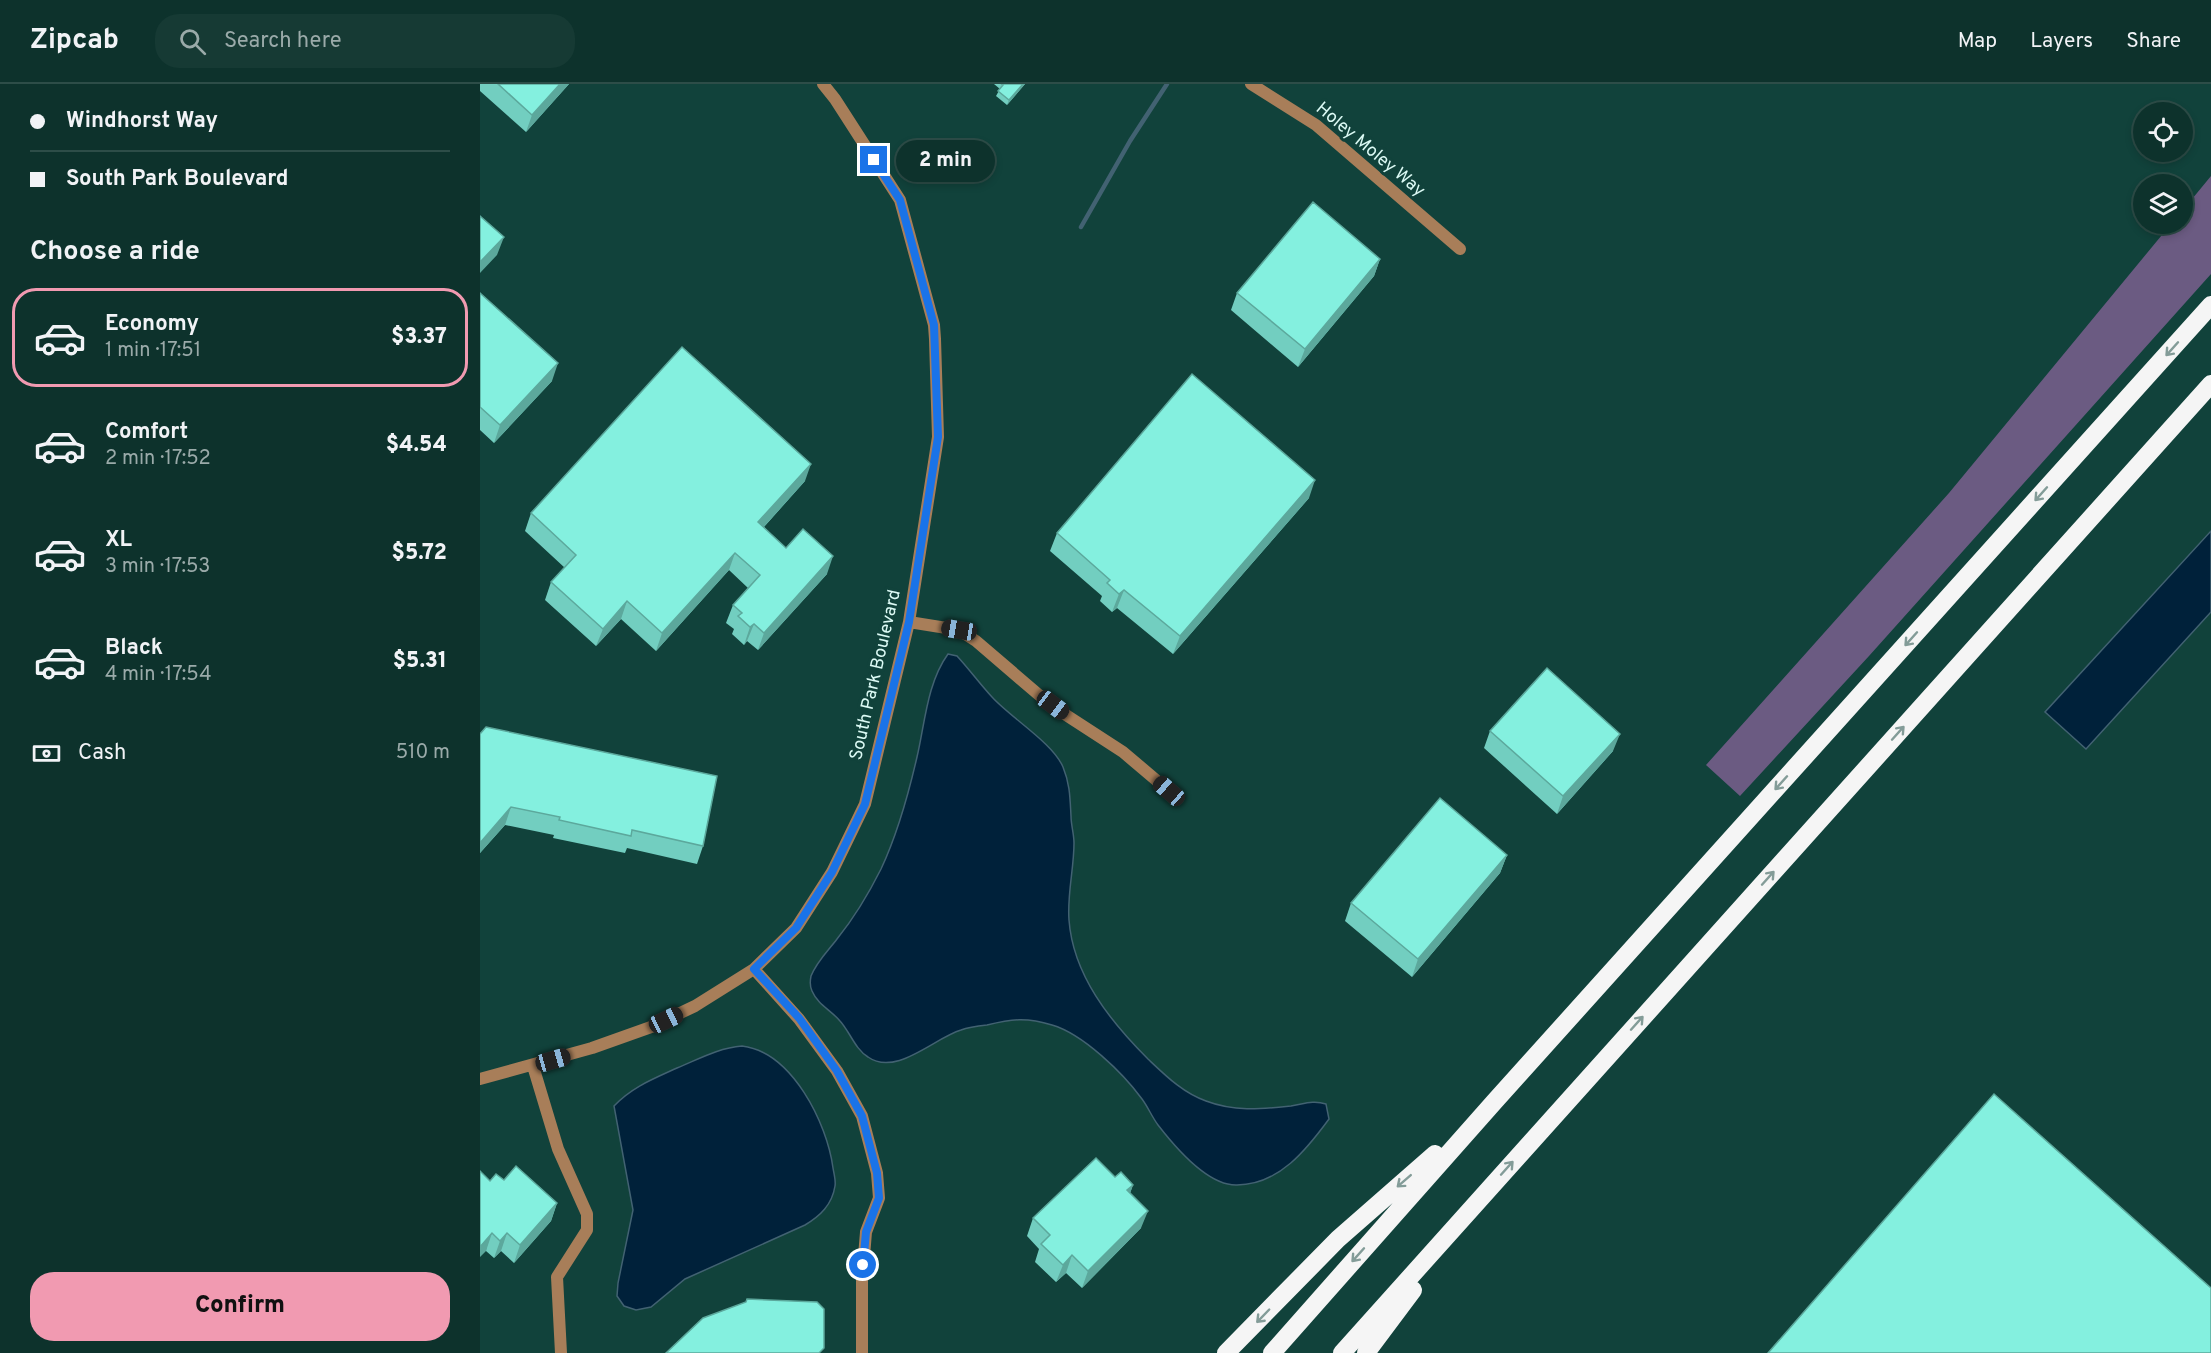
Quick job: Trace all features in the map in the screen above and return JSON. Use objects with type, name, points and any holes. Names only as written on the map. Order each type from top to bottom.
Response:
[{"type":"highway","points":[[1272,1353],[1495,1101],[2211,305]]},
{"type":"highway","points":[[1342,1353],[2211,384]]},
{"type":"highway","points":[[1226,1353],[1338,1239],[1495,1101]]},
{"type":"highway","points":[[1366,1353],[1487,1191]]},
{"type":"street","name":"South Park Boulevard","points":[[480,1079],[533,1066],[651,1027],[695,1006],[754,969],[796,928],[832,872],[865,804],[909,622],[938,437],[934,325],[900,200],[823,84]]},
{"type":"street","name":"Holey Moley Way","points":[[1251,84],[1316,125],[1460,249]]},
{"type":"street","points":[[909,622],[959,630],[976,641],[1039,695],[1123,752],[1169,791]]},
{"type":"street","points":[[754,969],[799,1018],[831,1062],[862,1116],[877,1173],[879,1198],[866,1232],[862,1281],[862,1353]]},
{"type":"street","points":[[533,1066],[558,1149],[586,1214],[587,1230],[557,1277],[561,1353]]},
{"type":"shaded area","points":[[2211,176],[2211,274],[1869,656],[1740,796],[1706,765],[1949,493],[2163,234],[2193,234],[2193,198]]},
{"type":"water","points":[[2211,531],[2211,612],[2086,749],[2045,712]]},
{"type":"water","points":[[948,654],[957,656],[1000,705],[1050,749],[1063,767],[1069,791],[1074,840],[1069,910],[1072,940],[1086,978],[1107,1013],[1120,1029],[1168,1078],[1182,1089],[1206,1101],[1227,1107],[1248,1109],[1313,1102],[1326,1104],[1329,1119],[1301,1153],[1279,1172],[1266,1179],[1237,1185],[1226,1184],[1204,1172],[1173,1144],[1142,1099],[1102,1056],[1076,1037],[1052,1025],[1019,1020],[970,1027],[950,1034],[903,1059],[879,1062],[863,1054],[840,1021],[815,996],[810,984],[813,971],[861,905],[893,842],[910,786],[931,690]]},
{"type":"water","points":[[742,1046],[760,1051],[776,1061],[804,1092],[815,1111],[829,1150],[835,1182],[831,1199],[816,1218],[805,1225],[685,1279],[651,1307],[636,1310],[624,1306],[617,1296],[618,1283],[633,1210],[614,1106],[636,1089],[660,1076],[717,1051]]},
{"type":"building","points":[[498,84],[560,84],[532,115]]},
{"type":"building","points":[[1001,84],[1023,84],[1009,100],[998,91],[1003,85]]},
{"type":"building","points":[[1313,202],[1380,259],[1305,349],[1237,293]]},
{"type":"building","points":[[480,216],[504,237],[480,262]]},
{"type":"building","points":[[480,293],[558,363],[500,425],[480,407]]},
{"type":"building","points":[[682,347],[811,464],[758,522],[786,548],[803,529],[833,556],[764,633],[754,624],[750,627],[738,616],[742,613],[733,605],[760,575],[735,553],[662,633],[627,601],[603,629],[551,582],[576,555],[531,513]]},
{"type":"building","points":[[1192,374],[1315,480],[1180,636],[1124,590],[1119,594],[1107,583],[1110,580],[1057,533]]},
{"type":"building","points":[[1547,668],[1620,734],[1563,796],[1490,731]]},
{"type":"building","points":[[486,727],[717,776],[703,846],[632,830],[631,836],[511,807],[480,843],[480,734]]},
{"type":"building","points":[[1440,798],[1507,855],[1418,959],[1351,903]]},
{"type":"building","points":[[1994,1094],[2211,1288],[2211,1353],[1768,1353]]},
{"type":"building","points":[[1096,1158],[1115,1177],[1121,1172],[1133,1185],[1127,1190],[1148,1211],[1088,1271],[1072,1255],[1063,1265],[1041,1244],[1050,1235],[1033,1218]]},
{"type":"building","points":[[516,1166],[557,1203],[520,1245],[507,1233],[500,1241],[492,1233],[480,1247],[480,1171],[490,1181],[496,1174],[504,1180]]},
{"type":"building","points":[[747,1299],[817,1302],[824,1309],[824,1348],[819,1353],[666,1353],[703,1318],[746,1302]]},
{"type":"waterway","points":[[1081,227],[1130,141],[1167,84]]},
{"type":"route","points":[[863,1265],[866,1232],[879,1198],[877,1173],[862,1116],[837,1071],[799,1018],[754,969],[796,928],[832,872],[865,804],[909,622],[938,437],[934,325],[900,200],[874,160]]}]
